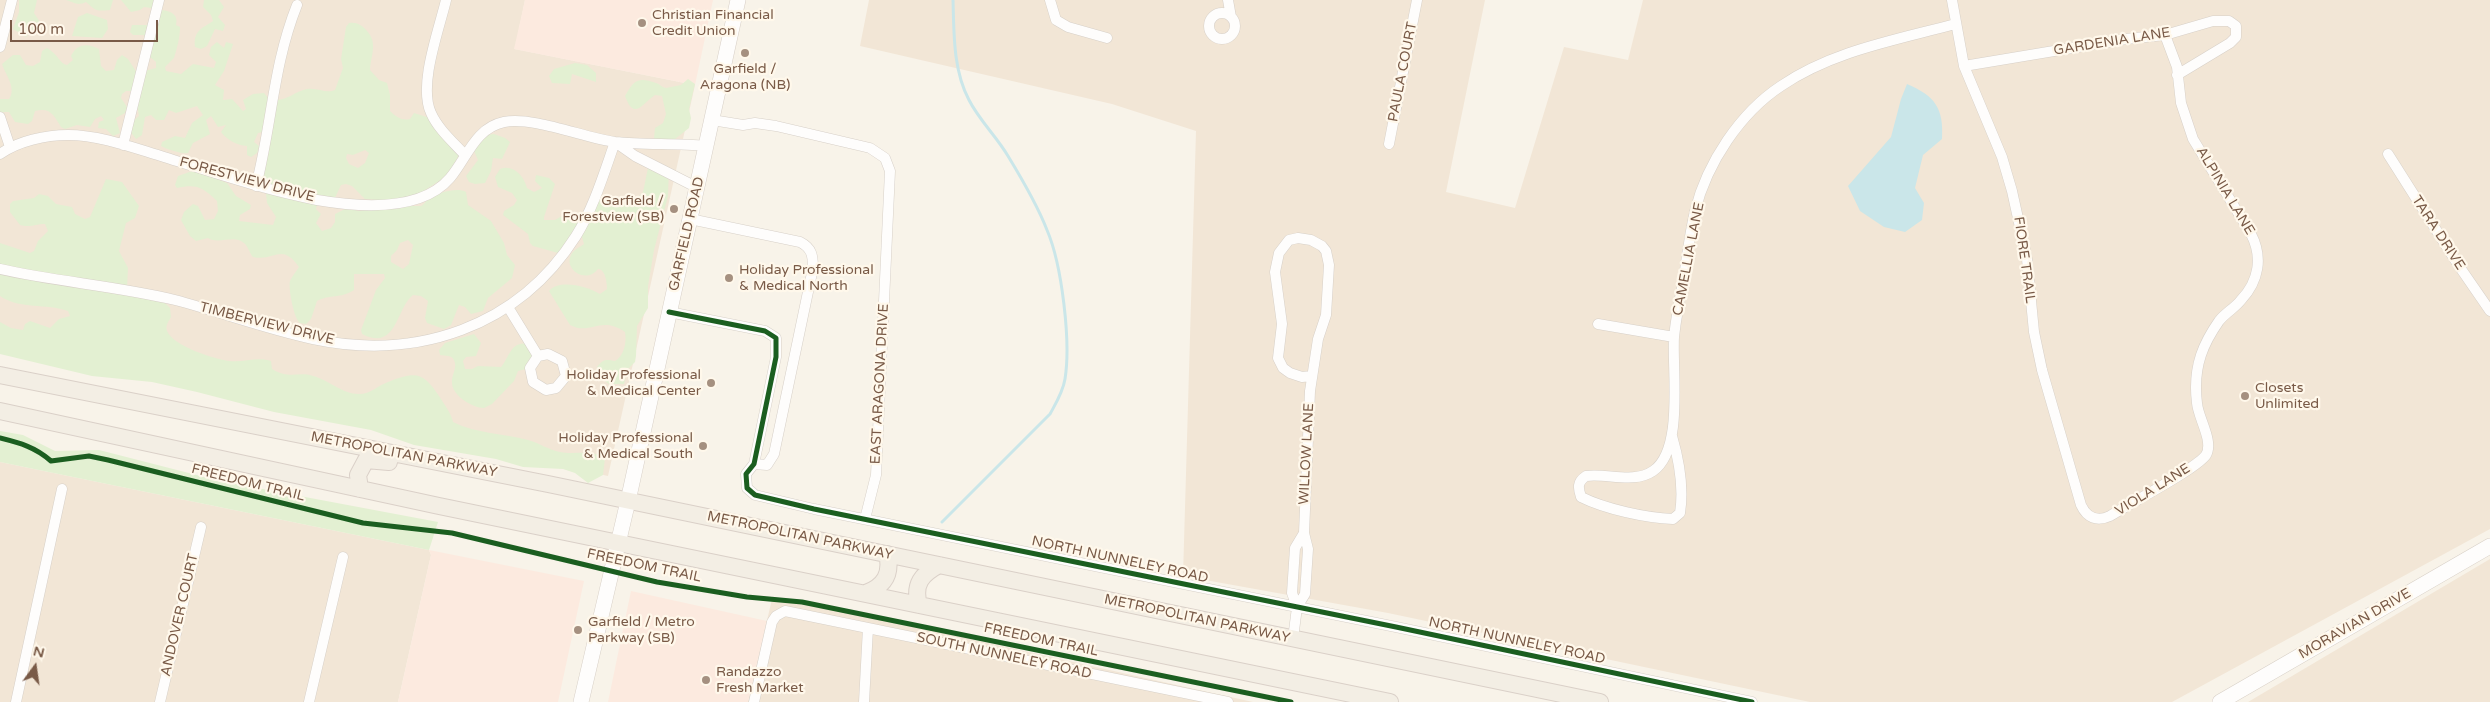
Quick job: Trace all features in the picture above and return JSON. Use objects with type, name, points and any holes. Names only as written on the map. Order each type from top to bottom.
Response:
[{"type":"main road","name":"GARFIELD ROAD","points":[[581,702],[619,543],[738,0]]},
{"type":"main road","name":"METROPOLITAN PARKWAY","points":[[0,375],[548,484],[1600,702]]},
{"type":"main road","points":[[0,411],[360,489],[1390,702]]},
{"type":"main road","points":[[360,489],[360,468],[366,460],[374,459],[521,490],[548,484]]},
{"type":"main road","name":"MORAVIAN DRIVE","points":[[2220,702],[2490,546]]},
{"type":"main road","points":[[866,593],[879,586],[887,576],[887,554]]},
{"type":"main road","points":[[919,604],[916,592],[919,580],[929,570],[939,565]]},
{"type":"street","points":[[0,47],[12,0]]},
{"type":"street","points":[[123,145],[159,0]]},
{"type":"street","points":[[446,0],[427,79],[427,102],[431,114],[445,134],[465,155]]},
{"type":"street","points":[[1050,0],[1056,20],[1068,28],[1107,38]]},
{"type":"street","points":[[1226,0],[1235,25],[1233,33],[1226,38],[1217,38],[1211,33],[1208,25],[1226,0]]},
{"type":"street","name":"PAULA COURT","points":[[1389,144],[1418,0]]},
{"type":"street","name":"FIORE TRAIL","points":[[1952,0],[1964,66],[1993,133],[2012,191],[2027,259],[2034,332],[2042,370],[2081,505],[2087,514],[2094,519]]},
{"type":"street","points":[[256,186],[268,134],[279,59],[296,5]]},
{"type":"street","points":[[1215,14],[1224,13],[1231,17]]},
{"type":"street","name":"GARDENIA LANE","points":[[1964,66],[2126,40],[2165,36],[2213,21],[2229,21],[2236,26],[2236,37],[2230,43],[2178,75]]},
{"type":"street","name":"CAMELLIA LANE","points":[[1672,436],[1679,458],[1681,503],[1680,513],[1672,519],[1657,519],[1592,502],[1581,497],[1578,487],[1581,480],[1586,476],[1628,478],[1652,472],[1666,456],[1672,436],[1674,336],[1696,209],[1722,150],[1756,105],[1782,85],[1806,71],[1840,56],[1955,24]]},
{"type":"street","name":"ALPINIA LANE","points":[[2165,36],[2178,75],[2181,103],[2193,139],[2251,234],[2258,256],[2253,284],[2241,301],[2220,320],[2201,356],[2196,392],[2208,451]]},
{"type":"street","points":[[0,117],[10,147]]},
{"type":"street","name":"EAST ARAGONA DRIVE","points":[[712,120],[743,125],[776,126],[870,148],[885,158],[890,171],[876,475],[865,519]]},
{"type":"street","name":"FORESTVIEW DRIVE","points":[[0,154],[10,147],[68,135],[123,145],[256,186],[340,203],[387,203],[410,201],[439,189],[451,177],[480,135],[487,129],[511,121],[616,142],[706,146]]},
{"type":"street","name":"FORESTVIEW DRIVE","points":[[616,142],[635,156],[698,188]]},
{"type":"street","name":"TIMBERVIEW DRIVE","points":[[0,269],[114,287],[174,300],[313,339],[368,346],[410,343],[444,336],[473,326],[508,307],[551,270],[577,234],[588,212],[616,142]]},
{"type":"street","name":"TARA DRIVE","points":[[2388,154],[2459,266],[2490,310]]},
{"type":"street","points":[[690,219],[800,242],[811,250],[813,268],[774,454],[767,464],[754,464]]},
{"type":"street","name":"WILLOW LANE","points":[[1293,639],[1298,607],[1305,594],[1306,585],[1308,549],[1304,533],[1312,376],[1318,339],[1326,314],[1329,265],[1326,251],[1322,246],[1311,240],[1298,238],[1289,240],[1279,254],[1275,272],[1282,324],[1278,358],[1283,368],[1290,373],[1302,377],[1312,376]]},
{"type":"street","points":[[508,307],[538,356]]},
{"type":"street","name":"NORTH NUNNELEY ROAD","points":[[669,312],[765,331],[776,338],[776,357],[754,464],[746,474],[747,488],[755,496],[1752,702]]},
{"type":"street","points":[[1598,324],[1674,336]]},
{"type":"street","name":"VIOLA LANE","points":[[2094,519],[2103,520],[2175,478],[2202,460],[2208,451]]},
{"type":"street","points":[[16,702],[62,490]]},
{"type":"street","name":"ANDOVER COURT","points":[[160,702],[201,527]]},
{"type":"street","points":[[309,702],[343,557]]},
{"type":"street","name":"SOUTH NUNNELEY ROAD","points":[[754,702],[772,622],[780,613],[791,612],[1228,702]]},
{"type":"street","points":[[864,702],[868,628]]},
{"type":"shaded area","points":[[0,0],[525,0],[515,49],[695,85],[608,476],[0,342]]},
{"type":"shaded area","points":[[525,0],[713,0],[695,85],[514,49]]},
{"type":"shaded area","points":[[869,0],[1485,0],[1446,192],[1515,208],[1564,47],[1628,60],[1643,0],[2490,0],[2490,529],[2172,702],[1810,702],[1388,613],[1183,576],[1196,131],[1112,104],[860,46]]},
{"type":"shaded area","points":[[0,462],[429,550],[431,555],[398,702],[0,702]]},
{"type":"shaded area","points":[[429,550],[584,581],[558,702],[398,702],[431,555]]},
{"type":"shaded area","points":[[2490,559],[2490,702],[2248,702]]},
{"type":"shaded area","points":[[631,591],[767,621],[748,702],[608,702]]},
{"type":"shaded area","points":[[772,599],[802,602],[1253,702],[748,702]]},
{"type":"green space","points":[[19,0],[37,0],[34,13],[40,22],[26,37],[13,29],[19,12]]},
{"type":"green space","points":[[66,0],[113,0],[110,10],[102,11],[95,9],[86,2],[78,4]]},
{"type":"green space","points":[[121,0],[161,0],[162,10],[171,12],[175,16],[176,25],[180,27],[179,39],[174,58],[165,67],[166,71],[181,74],[193,64],[214,68],[216,62],[209,55],[211,47],[217,42],[224,48],[226,42],[233,44],[224,71],[215,85],[224,90],[223,100],[232,99],[243,111],[246,109],[243,100],[253,94],[264,93],[269,99],[280,100],[307,89],[335,90],[343,68],[341,59],[346,27],[349,23],[361,26],[367,31],[372,40],[373,49],[370,70],[379,80],[387,83],[390,95],[390,111],[402,119],[410,119],[414,113],[430,118],[438,118],[443,123],[459,155],[447,176],[408,201],[412,206],[421,206],[438,194],[453,190],[466,192],[468,205],[491,221],[504,243],[507,255],[515,265],[512,278],[488,298],[483,311],[471,314],[465,307],[459,305],[451,325],[444,329],[427,323],[425,318],[428,301],[421,296],[413,295],[407,301],[389,333],[382,337],[374,338],[362,334],[361,330],[376,290],[385,278],[384,274],[354,274],[354,290],[344,295],[317,301],[311,319],[306,324],[300,323],[294,310],[290,290],[290,281],[299,267],[293,260],[282,254],[261,258],[253,257],[245,244],[236,239],[212,240],[208,238],[196,241],[190,236],[181,220],[184,212],[193,204],[198,206],[205,220],[214,219],[218,211],[217,201],[207,192],[190,186],[177,188],[175,185],[178,176],[195,170],[227,183],[236,196],[251,205],[250,209],[240,215],[239,221],[273,225],[276,217],[267,203],[264,174],[266,153],[263,132],[258,133],[254,142],[259,146],[257,153],[251,157],[247,155],[247,146],[236,144],[227,138],[221,132],[226,125],[218,127],[211,116],[206,120],[210,134],[193,143],[188,153],[174,151],[161,146],[162,142],[175,136],[185,138],[192,123],[203,115],[197,106],[176,113],[169,110],[164,120],[156,120],[151,115],[145,117],[142,135],[136,139],[129,130],[131,123],[139,116],[137,105],[140,91],[126,91],[122,94],[121,98],[127,107],[125,113],[116,118],[120,133],[113,136],[106,129],[98,128],[99,122],[104,120],[101,116],[95,119],[90,127],[77,125],[65,129],[61,127],[51,113],[45,110],[35,111],[32,121],[28,124],[15,122],[9,112],[4,112],[0,115],[0,99],[9,99],[12,90],[2,64],[13,55],[20,55],[26,65],[33,66],[40,62],[42,51],[47,48],[62,63],[67,65],[73,60],[71,56],[76,49],[87,45],[99,49],[101,66],[106,71],[114,70],[117,60],[122,55],[128,59],[137,73],[156,68],[156,62],[150,57],[144,35],[133,35],[130,32],[132,25],[147,25],[153,12],[151,8],[144,7],[131,12]],"holes":[[[365,150],[369,153],[365,163],[358,168],[349,164],[346,158],[347,154],[353,155]],[[341,185],[352,186],[365,199],[378,200],[371,209],[359,211],[347,208],[335,214],[335,222],[331,228],[322,231],[316,223],[321,214],[316,209],[317,205],[333,202]],[[408,240],[413,245],[409,264],[403,269],[391,262],[391,256],[397,250],[400,243]]]},
{"type":"green space","points":[[204,0],[219,0],[224,7],[218,17],[225,25],[223,31],[215,29],[207,46],[201,49],[195,47],[197,33],[213,21],[211,15],[203,7]]},
{"type":"green space","points":[[87,13],[107,20],[108,29],[102,38],[72,36],[78,17]]},
{"type":"green space","points":[[575,63],[587,65],[596,73],[596,82],[572,74],[570,84],[552,83],[549,76],[554,69]]},
{"type":"green space","points":[[688,79],[695,84],[689,109],[691,118],[689,128],[675,139],[672,147],[657,142],[654,138],[655,128],[663,123],[666,114],[662,96],[655,95],[642,106],[635,109],[628,104],[625,96],[634,83],[640,80],[657,83],[666,88],[681,85]]},
{"type":"green space","points":[[494,134],[510,142],[502,159],[493,158],[491,171],[485,183],[475,184],[469,182],[466,176],[478,160],[474,151],[486,135]]},
{"type":"green space","points":[[664,166],[669,168],[668,196],[654,250],[648,286],[648,308],[637,326],[635,362],[627,370],[624,384],[609,384],[597,375],[597,367],[603,361],[615,361],[621,356],[626,340],[625,332],[609,325],[577,328],[570,325],[549,291],[559,285],[573,285],[588,288],[600,294],[607,289],[604,273],[598,269],[593,274],[581,275],[572,268],[570,257],[574,251],[584,244],[582,237],[579,236],[558,253],[533,246],[530,243],[528,234],[503,215],[504,211],[514,205],[517,200],[512,193],[498,187],[495,177],[500,169],[509,168],[521,175],[527,188],[534,192],[542,188],[535,181],[536,175],[549,178],[555,184],[544,220],[555,220],[567,213],[584,215],[595,201],[608,199],[630,205],[643,192],[648,168]]},
{"type":"green space","points":[[106,179],[122,182],[139,206],[135,218],[126,223],[119,251],[128,268],[127,288],[165,303],[170,308],[171,317],[167,331],[171,337],[185,347],[222,360],[261,359],[271,361],[272,369],[284,374],[313,376],[347,392],[359,394],[367,393],[398,378],[413,375],[419,376],[425,379],[435,390],[448,410],[453,422],[471,429],[528,440],[560,452],[600,455],[605,458],[603,475],[588,483],[575,473],[563,469],[523,467],[496,459],[414,445],[371,430],[274,412],[152,382],[92,376],[0,354],[0,322],[11,328],[23,330],[25,324],[30,321],[50,328],[59,319],[70,316],[68,311],[51,307],[25,305],[0,296],[0,243],[30,253],[34,251],[38,241],[48,231],[45,224],[20,225],[10,212],[10,204],[13,201],[34,198],[39,194],[48,196],[56,204],[72,207],[75,214],[85,219],[90,217]]},
{"type":"green space","points":[[474,334],[481,343],[476,356],[466,357],[463,361],[465,369],[472,369],[478,366],[501,367],[514,347],[522,343],[528,344],[532,350],[531,360],[526,369],[518,371],[514,381],[492,404],[484,408],[474,406],[455,392],[452,383],[455,366],[454,360],[450,356],[440,355],[439,350],[445,343]]},
{"type":"green space","points":[[0,431],[23,435],[55,451],[99,450],[220,481],[438,522],[429,550],[0,462]]},
{"type":"water","points":[[1907,84],[1925,93],[1936,104],[1941,119],[1942,139],[1923,155],[1915,188],[1924,203],[1922,220],[1905,232],[1884,227],[1860,211],[1848,186],[1891,137]]},
{"type":"waterway","points":[[942,522],[1050,414],[1063,388],[1067,363],[1064,304],[1052,245],[1039,211],[1024,183],[1004,149],[973,107],[964,88],[955,51],[953,0]]},
{"type":"cycle path","points":[[669,312],[765,331],[776,338],[776,357],[754,464],[746,474],[747,488],[755,495],[814,509],[1396,627],[1752,702]]},
{"type":"cycle path","name":"FREEDOM TRAIL","points":[[0,438],[27,446],[51,461],[89,456],[363,523],[452,533],[657,582],[747,597],[802,602],[1291,702]]},
{"type":"place","name":"Christian Financial Credit Union","points":[[642,23]]},
{"type":"place","name":"Garfield / Aragona (NB)","points":[[745,53]]},
{"type":"place","name":"Garfield / Forestview (SB)","points":[[674,209]]},
{"type":"place","name":"Holiday Professional & Medical North","points":[[729,278]]},
{"type":"place","name":"Holiday Professional & Medical Center","points":[[711,383]]},
{"type":"place","name":"Closets Unlimited","points":[[2245,396]]},
{"type":"place","name":"Holiday Professional & Medical South","points":[[703,446]]},
{"type":"place","name":"Garfield / Metro Parkway (SB)","points":[[578,630]]},
{"type":"place","name":"Randazzo Fresh Market","points":[[706,680]]}]
